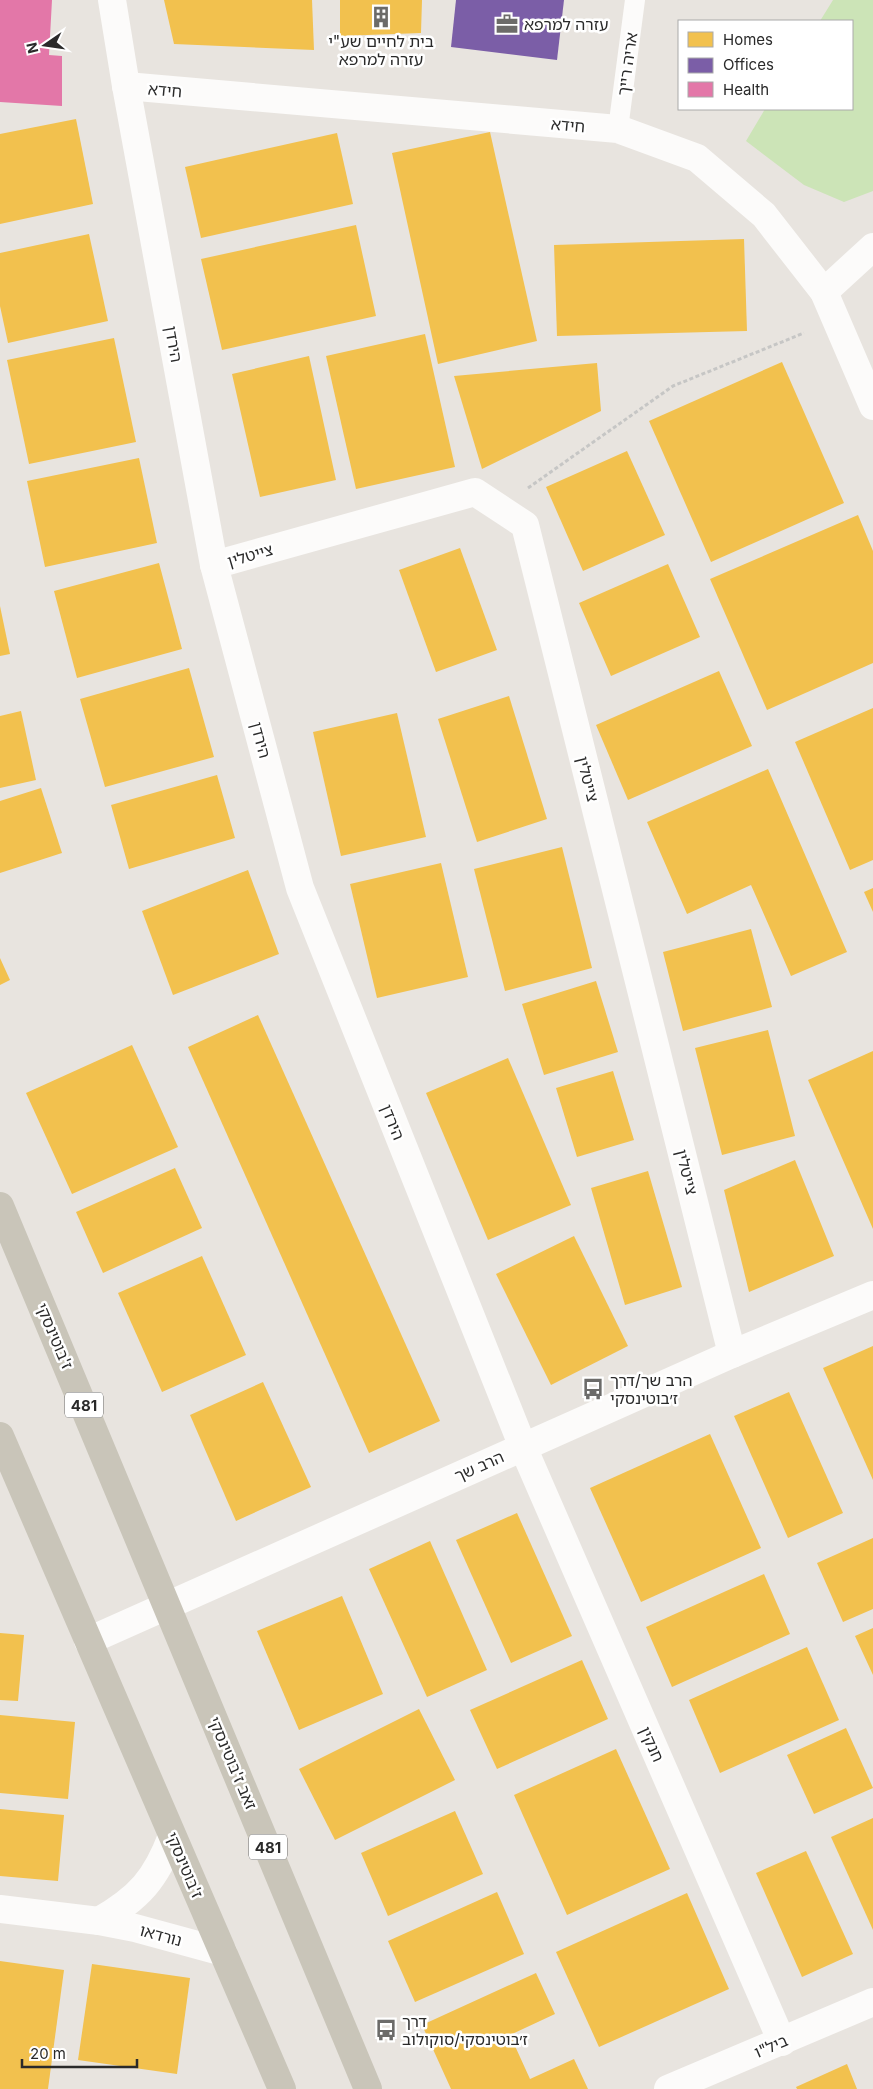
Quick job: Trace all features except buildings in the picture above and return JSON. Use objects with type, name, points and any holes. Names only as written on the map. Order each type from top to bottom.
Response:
[{"type":"main road","name":"ז'בוטינסקי","points":[[0,1206],[167,1604]]},
{"type":"main road","points":[[0,1436],[88,1641]]},
{"type":"main road","name":"זאב ז'בוטינסקי","points":[[167,1604],[368,2089]]},
{"type":"main road","name":"ז'בוטינסקי","points":[[88,1641],[282,2089]]},
{"type":"street","name":"הירדן","points":[[112,0],[126,86],[214,565],[300,888],[522,1447]]},
{"type":"street","name":"חידא","points":[[126,86],[618,129],[697,158],[764,215],[824,292],[873,406]]},
{"type":"street","points":[[824,292],[873,247]]},
{"type":"street","name":"צייטלין","points":[[214,565],[475,492],[525,526],[732,1354]]},
{"type":"street","name":"הרב שך","points":[[88,1641],[167,1604],[732,1354],[873,1295]]},
{"type":"street","name":"חנקין","points":[[522,1447],[782,2042]]},
{"type":"street","name":"נורדאו","points":[[99,1921],[124,1906],[146,1886],[163,1860],[172,1836]]},
{"type":"street","name":"נורדאו","points":[[0,1909],[99,1921],[135,1928],[223,1952]]},
{"type":"street","name":"ביל\"ו","points":[[668,2089],[873,2002]]},
{"type":"lane","name":"אריה רייך","points":[[618,129],[635,0]]},
{"type":"path","points":[[499,508],[673,386],[836,320]]},
{"type":"green space","points":[[833,0],[873,0],[873,191],[844,202],[804,185],[746,141],[764,110],[853,110],[853,20],[821,20]]},
{"type":"place","name":"בית לחיים שע\"י עזרה למרפא","points":[[381,17]]},
{"type":"place","name":"עזרה למרפא","points":[[507,24]]},
{"type":"place","name":"הרב שך/דרך ז׳בוטינסקי","points":[[593,1389]]},
{"type":"place","name":"דרך ז׳בוטינסקי/סוקולוב","points":[[386,2030]]}]
